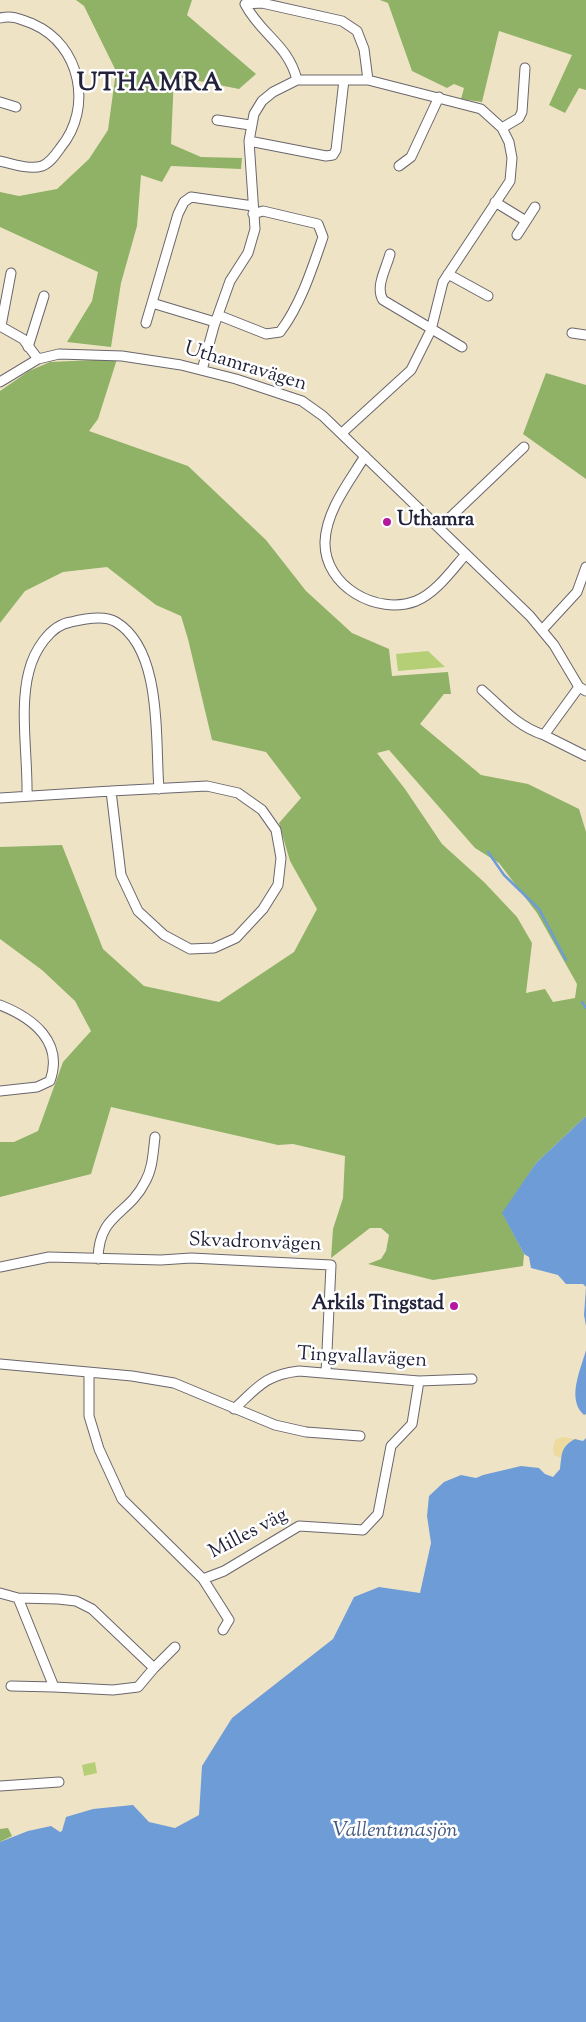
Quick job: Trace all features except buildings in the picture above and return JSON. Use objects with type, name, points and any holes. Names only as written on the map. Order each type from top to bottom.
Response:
[{"type":"street","points":[[297,80],[293,63],[252,18],[245,4],[262,3],[342,20],[357,31],[364,49],[368,80]]},
{"type":"street","points":[[0,18],[13,15],[42,28],[61,47],[71,59],[78,77],[80,101],[76,121],[68,138],[47,162],[34,167],[0,161]]},
{"type":"street","points":[[502,128],[519,118],[522,112],[524,68]]},
{"type":"street","points":[[202,370],[230,281],[248,253],[255,229],[249,141],[250,125],[262,101],[273,92],[297,80],[368,80],[481,109],[502,128],[508,142],[512,158],[510,181],[443,282],[431,330],[411,370],[342,433]]},
{"type":"street","points":[[249,141],[326,156],[333,155],[336,150],[344,80]]},
{"type":"street","points":[[399,166],[411,157],[439,97]]},
{"type":"street","points":[[0,102],[16,107]]},
{"type":"street","points":[[217,120],[250,125]]},
{"type":"street","points":[[146,323],[178,214],[184,202],[191,197],[318,224],[323,237],[289,320],[280,332],[266,334],[217,319],[152,304]]},
{"type":"street","points":[[496,202],[526,221]]},
{"type":"street","points":[[517,235],[535,207]]},
{"type":"street","points":[[390,254],[380,286],[380,294],[383,300],[462,347]]},
{"type":"street","points":[[11,273],[0,326],[23,339],[38,359]]},
{"type":"street","points":[[448,274],[488,296]]},
{"type":"street","points":[[28,347],[44,296]]},
{"type":"street","points":[[572,333],[586,335]]},
{"type":"street","name":"Uthamravägen","points":[[0,382],[38,359],[59,354],[122,356],[202,370],[302,401],[342,433],[542,630],[583,689]]},
{"type":"street","points":[[439,528],[524,447]]},
{"type":"street","points":[[365,456],[346,486],[329,522],[325,543],[328,565],[341,583],[359,596],[377,603],[396,605],[417,601],[434,590],[466,554]]},
{"type":"street","points":[[542,630],[577,592],[586,567]]},
{"type":"street","points":[[27,796],[25,707],[29,670],[43,640],[62,623],[89,618],[115,621],[134,639],[148,666],[159,789]]},
{"type":"street","points":[[544,735],[583,689]]},
{"type":"street","points":[[482,690],[516,721],[531,731],[544,735],[586,756]]},
{"type":"street","points":[[0,798],[111,791],[207,786],[238,793],[262,810],[276,830],[281,858],[278,885],[263,908],[236,938],[214,948],[190,949],[164,935],[138,911],[121,875],[111,791]]},
{"type":"street","points":[[0,1005],[16,1011],[39,1028],[53,1049],[55,1066],[50,1081],[37,1087],[0,1091]]},
{"type":"street","points":[[98,1259],[100,1235],[145,1184],[150,1172],[155,1137]]},
{"type":"street","name":"Skvadronvägen","points":[[0,1267],[49,1257],[162,1260],[191,1258],[331,1264],[326,1373]]},
{"type":"street","points":[[0,1364],[89,1374],[132,1376],[174,1383],[275,1425],[306,1432],[360,1436]]},
{"type":"street","name":"Tingvallavägen","points":[[234,1409],[268,1379],[279,1373],[299,1371],[419,1381],[472,1379]]},
{"type":"street","name":"Milles väg","points":[[89,1374],[90,1416],[99,1449],[122,1499],[203,1579],[224,1571],[299,1526],[363,1530],[378,1514],[391,1446],[412,1424],[419,1381]]},
{"type":"street","points":[[203,1579],[229,1620],[223,1630]]},
{"type":"street","points":[[0,1592],[18,1598],[58,1598],[76,1602],[92,1609],[154,1668]]},
{"type":"street","points":[[18,1598],[35,1636],[54,1687]]},
{"type":"street","points":[[11,1686],[113,1690],[138,1686],[174,1647]]},
{"type":"street","points":[[0,1786],[59,1782]]},
{"type":"green space","points":[[76,0],[192,0],[187,15],[256,74],[239,89],[174,76],[171,144],[201,157],[242,158],[241,169],[171,166],[162,182],[141,175],[137,226],[121,283],[111,347],[67,342],[92,301],[98,272],[0,227],[0,192],[19,196],[57,189],[89,159],[108,130],[116,71],[84,6]]},
{"type":"green space","points":[[380,0],[586,0],[586,90],[579,88],[565,113],[549,105],[572,55],[499,31],[482,102],[461,99],[464,88],[454,84],[447,88],[412,71],[388,3]]},
{"type":"green space","points":[[117,359],[98,419],[89,431],[188,466],[266,540],[306,591],[352,633],[389,649],[392,676],[448,672],[451,694],[444,694],[420,724],[481,775],[528,784],[579,809],[586,832],[586,1116],[536,1163],[503,1214],[524,1254],[523,1266],[433,1280],[368,1264],[381,1259],[386,1251],[389,1235],[381,1228],[370,1228],[331,1258],[333,1229],[343,1198],[345,1156],[293,1144],[278,1145],[111,1107],[91,1174],[0,1197],[0,1142],[14,1142],[38,1131],[63,1062],[91,1031],[75,1001],[42,970],[0,939],[0,847],[62,845],[103,949],[144,986],[219,1002],[294,952],[317,909],[290,861],[279,823],[301,798],[266,752],[212,740],[181,616],[156,605],[107,567],[63,572],[25,591],[0,623],[0,391],[29,371],[50,362]],"holes":[[[389,750],[475,848],[499,863],[537,913],[577,984],[575,998],[553,1002],[545,989],[526,993],[532,943],[517,917],[484,882],[442,844],[405,789],[377,753]]]},
{"type":"green space","points":[[546,373],[586,385],[586,479],[523,434]]},
{"type":"green space","points":[[428,651],[445,667],[398,671],[396,654]]},
{"type":"green space","points":[[95,1762],[97,1773],[84,1776],[82,1765]]},
{"type":"green space","points":[[8,1828],[12,1836],[0,1842],[0,1829]]},
{"type":"sand","points":[[562,1437],[575,1439],[566,1444],[561,1458],[554,1455],[553,1448],[555,1440]]},
{"type":"water","points":[[586,1116],[586,1287],[583,1284],[566,1284],[558,1275],[531,1268],[529,1257],[524,1254],[502,1213],[536,1163]]},
{"type":"water","points":[[586,1287],[586,1326],[584,1315]]},
{"type":"water","points":[[586,1350],[586,1414],[584,1415],[576,1401],[575,1392]]},
{"type":"water","name":"Vallentunasjön","points":[[586,1438],[586,2022],[0,2022],[0,1842],[28,1831],[51,1826],[60,1832],[66,1817],[93,1809],[133,1805],[149,1822],[175,1828],[199,1815],[202,1766],[232,1718],[333,1639],[354,1597],[379,1587],[420,1593],[431,1543],[427,1516],[429,1496],[444,1482],[461,1475],[476,1478],[521,1466],[539,1468],[545,1474],[553,1477],[560,1469],[564,1448],[575,1439],[583,1441]]},
{"type":"waterway","points":[[488,852],[504,875],[539,909],[566,960]]},
{"type":"waterway","points":[[582,1002],[586,1008]]},
{"type":"place","name":"Uthamra","points":[[387,522]]},
{"type":"place","name":"Arkils Tingstad","points":[[454,1306]]},
{"type":"district","name":"UTHAMRA","points":[[150,86]]}]
